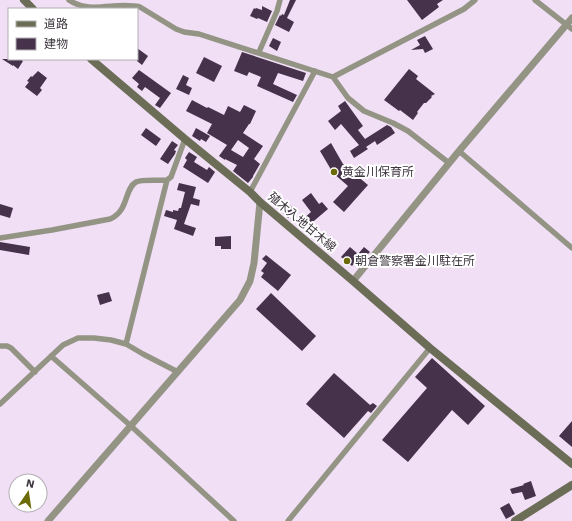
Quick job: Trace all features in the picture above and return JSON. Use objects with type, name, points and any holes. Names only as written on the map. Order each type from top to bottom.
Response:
[{"type":"main road","points":[[24,0],[32,8]]},
{"type":"main road","name":"殖木入地甘木線","points":[[93,60],[185,139],[250,192],[430,348],[572,464]]},
{"type":"main road","points":[[515,521],[572,485]]},
{"type":"street","points":[[68,0],[80,5],[99,8],[122,5],[133,5],[140,7],[176,29],[184,32],[199,34],[259,52],[333,77],[348,98],[364,111],[408,131],[450,163]]},
{"type":"street","points":[[259,52],[277,11],[280,0]]},
{"type":"street","points":[[333,77],[464,9],[475,0]]},
{"type":"street","points":[[535,0],[569,27]]},
{"type":"street","points":[[353,281],[460,151],[569,27],[572,18]]},
{"type":"street","points":[[250,192],[315,71]]},
{"type":"street","points":[[126,344],[167,180],[171,177],[185,139]]},
{"type":"street","points":[[460,151],[572,248]]},
{"type":"street","points":[[0,238],[110,219],[115,217],[121,211],[130,188],[134,183],[140,180],[167,180]]},
{"type":"street","points":[[48,521],[240,300],[250,281],[254,263],[260,202]]},
{"type":"street","points":[[0,404],[62,345],[78,338],[111,340],[126,344],[178,372]]},
{"type":"street","points":[[0,346],[7,346],[11,348],[34,372]]},
{"type":"street","points":[[288,521],[430,348]]},
{"type":"street","points":[[51,356],[131,426],[234,521]]},
{"type":"building","points":[[290,0],[296,0],[287,18],[294,22],[289,32],[275,25],[280,15],[284,15]]},
{"type":"building","points":[[407,0],[443,0],[437,4],[439,7],[422,20]]},
{"type":"building","points":[[262,6],[272,11],[267,22],[250,16],[254,8],[262,10]]},
{"type":"building","points":[[425,36],[433,49],[425,53],[423,49],[411,50],[420,45],[417,40]]},
{"type":"building","points":[[273,38],[281,42],[277,51],[269,46]]},
{"type":"building","points":[[138,49],[148,56],[142,65],[137,61]]},
{"type":"building","points":[[242,52],[306,73],[303,81],[278,73],[273,84],[297,95],[293,102],[257,86],[261,77],[249,72],[247,76],[234,71]]},
{"type":"building","points":[[204,57],[222,66],[214,82],[196,73]]},
{"type":"building","points":[[2,59],[23,61],[18,69]]},
{"type":"building","points":[[409,69],[418,76],[416,79],[435,94],[431,96],[432,97],[426,103],[424,103],[413,120],[384,100]]},
{"type":"building","points":[[139,70],[171,93],[160,108],[155,105],[160,98],[145,87],[142,91],[137,87],[139,84],[132,78]]},
{"type":"building","points":[[38,71],[47,78],[40,88],[42,90],[37,96],[25,87],[31,76],[32,77]]},
{"type":"building","points":[[183,75],[189,78],[186,85],[192,88],[189,95],[176,89]]},
{"type":"building","points":[[192,100],[224,115],[228,106],[240,112],[244,105],[256,111],[250,124],[243,133],[263,146],[254,159],[260,164],[248,183],[233,171],[237,165],[219,156],[227,145],[207,133],[212,124],[186,111]],"holes":[[[238,140],[249,148],[243,157],[231,150]]]},
{"type":"building","points":[[345,101],[363,126],[358,130],[365,139],[387,125],[391,127],[395,133],[377,145],[375,141],[366,147],[368,149],[354,158],[350,151],[359,145],[341,124],[335,130],[328,121],[341,111],[338,106]]},
{"type":"building","points":[[146,128],[161,139],[156,146],[141,135]]},
{"type":"building","points":[[196,128],[210,136],[206,142],[201,139],[200,141],[192,136]]},
{"type":"building","points":[[172,141],[178,145],[174,150],[176,151],[175,154],[168,164],[160,159]]},
{"type":"building","points":[[331,143],[343,164],[368,185],[344,212],[333,202],[348,186],[333,173],[320,151]]},
{"type":"building","points":[[189,152],[197,157],[194,162],[207,170],[209,167],[215,172],[208,183],[183,167],[187,160],[185,158]]},
{"type":"building","points":[[179,183],[196,187],[193,198],[200,200],[199,206],[191,204],[184,224],[196,228],[193,236],[174,229],[177,220],[164,216],[166,210],[173,212],[173,210],[178,211],[179,208],[181,208],[185,192],[177,190]]},
{"type":"building","points":[[311,193],[319,204],[322,202],[328,209],[308,226],[302,220],[311,212],[302,200]]},
{"type":"building","points":[[0,204],[13,208],[10,218],[0,215]]},
{"type":"building","points":[[290,205],[296,211],[288,218],[283,213]]},
{"type":"building","points":[[231,236],[231,249],[221,249],[221,246],[215,246],[215,237]]},
{"type":"building","points":[[0,242],[30,247],[29,255],[0,250]]},
{"type":"building","points":[[350,247],[358,254],[364,247],[370,252],[362,262],[358,259],[352,266],[341,257]]},
{"type":"building","points":[[266,255],[291,275],[278,291],[261,277],[264,273],[261,271],[267,263],[262,259]]},
{"type":"building","points":[[109,292],[112,301],[100,305],[97,295]]},
{"type":"building","points":[[271,293],[316,336],[302,351],[256,309]]},
{"type":"building","points":[[432,358],[485,406],[468,425],[452,410],[408,462],[382,440],[427,388],[415,377]]},
{"type":"building","points":[[334,373],[370,405],[373,403],[377,406],[371,413],[368,411],[344,438],[306,404]]},
{"type":"building","points":[[572,421],[572,447],[559,436]]},
{"type":"building","points":[[531,481],[536,496],[525,500],[522,492],[512,494],[510,489],[524,485],[523,484]]},
{"type":"building","points":[[509,503],[515,514],[506,519],[500,508]]},
{"type":"place","name":"黄金川保育所","points":[[334,172]]},
{"type":"place","name":"朝倉警察署金川駐在所","points":[[347,261]]}]
